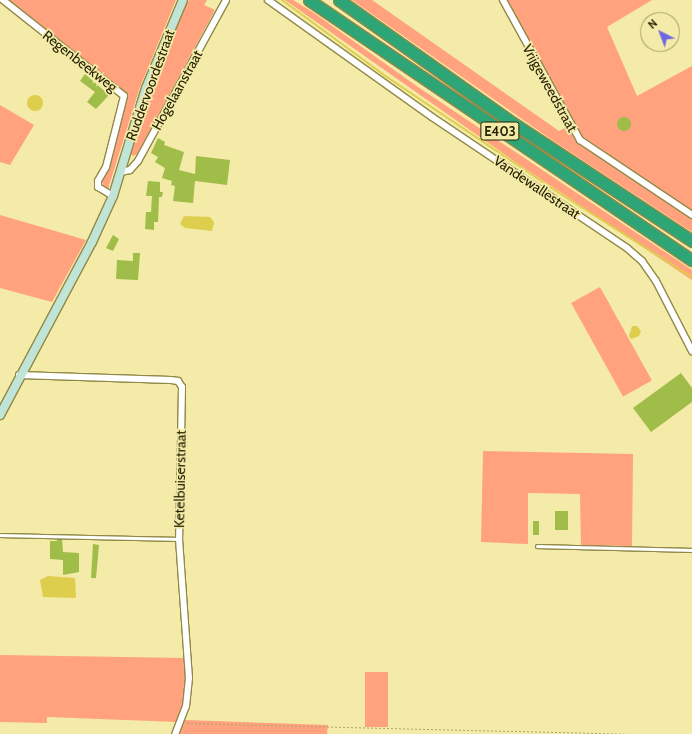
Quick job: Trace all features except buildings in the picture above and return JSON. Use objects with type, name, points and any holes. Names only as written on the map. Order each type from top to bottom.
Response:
[{"type":"highway","name":"E403","points":[[309,0],[692,260]]},
{"type":"highway","name":"E403","points":[[339,0],[506,119],[692,241]]},
{"type":"street","name":"Regenbeekweg","points":[[3,0],[124,96],[106,167],[98,181],[98,188],[113,196]]},
{"type":"street","name":"Ruddervoordestraat","points":[[0,415],[19,375],[92,242],[113,196],[146,88],[183,0]]},
{"type":"street","name":"Hogelaanstraat","points":[[121,172],[130,170],[138,161],[226,0]]},
{"type":"street","name":"Vandewallestraat","points":[[268,0],[432,117],[628,248],[642,261],[656,281],[692,351]]},
{"type":"street","name":"Vrijgeweedstraat","points":[[503,0],[580,140],[692,215]]},
{"type":"street","name":"Ketelbuiserstraat","points":[[19,375],[171,380],[179,383],[182,390],[179,539],[189,678],[186,706],[175,734]]},
{"type":"lane","points":[[0,535],[179,539]]},
{"type":"lane","points":[[537,546],[692,550]]},
{"type":"path","points":[[180,723],[626,734]]},
{"type":"shaded area","points":[[7,0],[176,0],[140,87],[108,189],[103,185],[102,180],[126,94]]},
{"type":"shaded area","points":[[189,0],[207,0],[204,5],[215,10],[137,154],[133,156],[130,153],[147,96],[179,17]]},
{"type":"shaded area","points":[[285,0],[293,0],[314,13],[418,87],[692,270],[692,280],[518,164]]},
{"type":"shaded area","points":[[352,0],[372,0],[559,131],[567,127],[579,144],[692,218],[692,232],[552,140]]},
{"type":"shaded area","points":[[506,0],[652,0],[607,27],[637,96],[692,66],[692,212],[578,133]]},
{"type":"shaded area","points":[[35,95],[42,100],[43,103],[38,110],[35,111],[28,106],[27,103],[32,96]]},
{"type":"shaded area","points":[[0,105],[34,125],[10,165],[0,162]]},
{"type":"shaded area","points":[[0,215],[86,240],[52,302],[0,288]]},
{"type":"shaded area","points":[[184,216],[210,217],[214,222],[212,231],[185,228],[180,224]]},
{"type":"shaded area","points":[[600,287],[652,381],[623,397],[571,303]]},
{"type":"shaded area","points":[[632,326],[637,326],[641,331],[639,336],[631,339],[629,336]]},
{"type":"shaded area","points":[[483,451],[633,454],[632,546],[581,545],[580,494],[528,493],[528,544],[481,542]]},
{"type":"shaded area","points":[[48,576],[75,578],[76,598],[43,597],[40,580]]},
{"type":"shaded area","points":[[0,655],[186,658],[187,679],[183,709],[178,722],[47,717],[47,723],[0,722]]},
{"type":"shaded area","points":[[365,672],[388,672],[388,727],[365,727]]},
{"type":"shaded area","points":[[185,720],[328,725],[327,734],[179,734]]},
{"type":"waterway","points":[[282,0],[387,77],[559,193],[692,277]]}]
